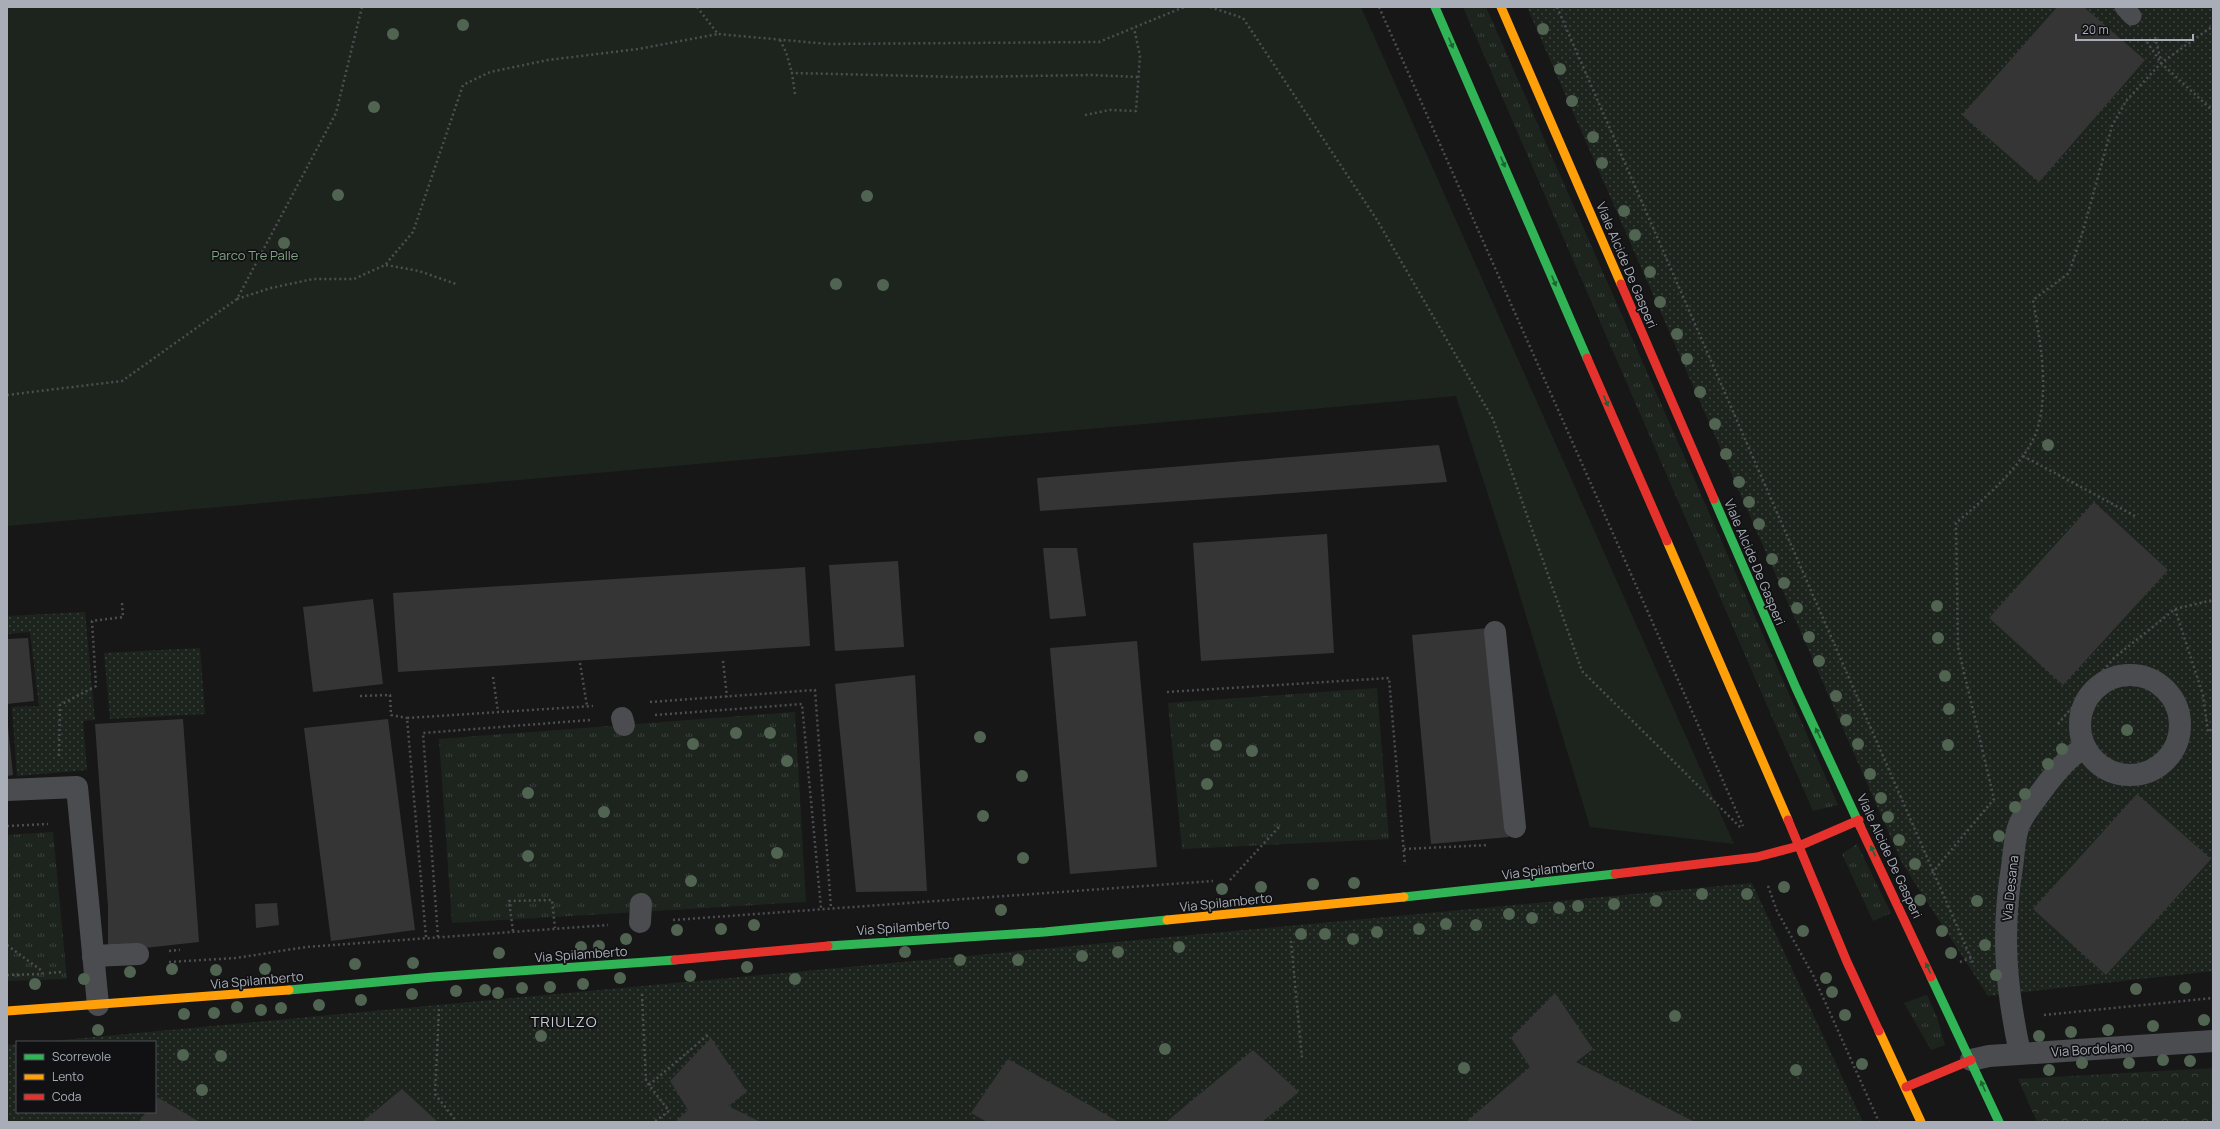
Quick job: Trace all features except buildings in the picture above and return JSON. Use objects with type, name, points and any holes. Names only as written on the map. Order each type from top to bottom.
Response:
[{"type":"street","points":[[1435,7],[1799,846],[1847,962],[1921,1122]]},
{"type":"street","name":"Viale Alcide De Gasperi","points":[[1501,7],[1796,688],[1971,1060],[1998,1122]]},
{"type":"street","points":[[1495,632],[1515,827]]},
{"type":"street","points":[[2137,675],[2152,680],[2165,689],[2174,700],[2179,714],[2180,728],[2178,742],[2171,754],[2161,765],[2148,772],[2134,776],[2119,774],[2099,764],[2085,748],[2080,733],[2080,717],[2085,702],[2094,690],[2107,681],[2122,676],[2137,675]]},
{"type":"street","name":"Via Desana","points":[[2020,1053],[2012,1018],[2005,958],[2007,897],[2015,842],[2019,825],[2060,767],[2072,754],[2085,748]]},
{"type":"street","points":[[7,790],[77,787],[98,1005]]},
{"type":"street","name":"Via Spilamberto","points":[[7,1011],[50,1009],[944,937],[1045,932],[1512,887],[1757,857],[1799,846],[1859,820]]},
{"type":"street","points":[[94,963],[138,954]]},
{"type":"street","name":"Via Bordolano","points":[[1971,1060],[1989,1056],[2020,1053],[2213,1041]]},
{"type":"street","points":[[1906,1087],[1971,1060]]},
{"type":"path","points":[[236,299],[336,113],[362,7]]},
{"type":"path","points":[[697,7],[718,34]]},
{"type":"path","points":[[7,395],[122,381],[236,299],[271,288],[313,279],[354,278],[385,265],[413,232],[463,85],[490,72],[548,60],[638,49],[718,34],[828,44],[1099,42],[1184,7]]},
{"type":"path","points":[[1210,7],[1243,18],[1377,220],[1493,419],[1582,671],[1746,833],[1379,7]]},
{"type":"path","points":[[1558,7],[1932,873],[1974,965]]},
{"type":"path","points":[[2128,11],[2143,37],[2161,63],[2213,111]]},
{"type":"path","points":[[2015,842],[1994,799],[1958,647],[1956,523],[1991,493],[2023,456],[2038,428],[2042,397],[2039,337],[2033,300],[2069,273],[2083,231],[2112,126],[2126,101],[2161,63],[2213,26]]},
{"type":"path","points":[[1086,115],[1110,110],[1136,112],[1140,56],[1134,28]]},
{"type":"path","points":[[780,40],[786,52],[792,73],[795,94]]},
{"type":"path","points":[[792,73],[960,77],[1092,75],[1138,77]]},
{"type":"path","points":[[385,265],[419,271],[456,284]]},
{"type":"path","points":[[2023,456],[2135,516]]},
{"type":"path","points":[[2054,729],[2114,658],[2175,609],[2213,600]]},
{"type":"path","points":[[59,788],[60,705],[96,686],[92,621],[123,617],[122,602]]},
{"type":"path","points":[[2175,609],[2202,695],[2208,732],[2213,728]]},
{"type":"path","points":[[723,661],[727,697]]},
{"type":"path","points":[[580,664],[587,706]]},
{"type":"path","points":[[493,677],[498,712]]},
{"type":"path","points":[[1167,692],[1389,678],[1406,867],[1398,868]]},
{"type":"path","points":[[649,702],[815,690],[831,908]]},
{"type":"path","points":[[360,696],[390,695],[391,715],[407,718],[595,706]]},
{"type":"path","points":[[438,937],[423,733],[623,721],[802,704],[819,907],[821,908]]},
{"type":"path","points":[[407,718],[426,937]]},
{"type":"path","points":[[1932,873],[1999,793]]},
{"type":"path","points":[[1230,880],[1279,827]]},
{"type":"path","points":[[1404,849],[1494,844]]},
{"type":"path","points":[[1757,857],[1777,911],[1813,975],[1878,1122]]},
{"type":"path","points":[[1222,881],[1238,880]]},
{"type":"path","points":[[162,963],[236,958],[306,947],[555,928],[640,913],[831,908],[1214,881]]},
{"type":"path","points":[[513,931],[509,901],[552,900],[555,928]]},
{"type":"path","points":[[1288,908],[1302,1058]]},
{"type":"path","points":[[7,945],[42,971],[50,1009]]},
{"type":"path","points":[[644,962],[642,995],[646,1081],[669,1110],[654,1122]]},
{"type":"path","points":[[7,975],[43,974],[94,963]]},
{"type":"path","points":[[1813,975],[1819,973]]},
{"type":"path","points":[[433,977],[440,1014],[435,1094],[458,1122]]},
{"type":"path","points":[[2012,1018],[2213,998]]},
{"type":"path","points":[[649,1085],[709,1034]]},
{"type":"green space","name":"Parco Tre Palle","points":[[7,7],[1361,7],[1734,844],[1590,827],[1511,566],[1456,396],[7,526]]},
{"type":"green space","points":[[1463,7],[1486,7],[1838,805],[1813,811]]},
{"type":"green space","points":[[1527,7],[2213,7],[2213,971],[1988,996],[1902,863]]},
{"type":"green space","points":[[85,612],[95,720],[83,721],[87,770],[17,776],[12,707],[39,706],[30,632],[7,634],[7,616]]},
{"type":"green space","points":[[200,648],[205,714],[110,719],[104,653]]},
{"type":"green space","points":[[1377,688],[1389,839],[1182,849],[1168,703]]},
{"type":"green space","points":[[795,712],[806,902],[452,923],[439,739]]},
{"type":"green space","points":[[53,832],[67,979],[7,981],[7,835]]},
{"type":"green space","points":[[1857,844],[1891,913],[1873,921],[1842,854]]},
{"type":"green space","points":[[1752,883],[1863,1122],[7,1122],[7,1045],[16,1044],[16,1113],[156,1113],[156,1041],[51,1041]]},
{"type":"green space","points":[[1927,995],[1937,1017],[1945,1045],[1931,1050],[1904,1003]]},
{"type":"green space","points":[[2213,1068],[2213,1122],[2037,1122],[2018,1079]]},
{"type":"traffic: fast","points":[[1435,7],[1587,358]]},
{"type":"traffic: fast","points":[[1714,499],[1796,688],[1860,826]]},
{"type":"traffic: fast","points":[[1404,897],[1615,874]]},
{"type":"traffic: fast","points":[[828,946],[1045,932],[1167,920]]},
{"type":"traffic: fast","points":[[289,990],[433,977],[675,960]]},
{"type":"traffic: fast","points":[[1931,977],[1999,1122]]},
{"type":"traffic: slow","points":[[1501,7],[1621,284]]},
{"type":"traffic: slow","points":[[1667,541],[1788,820]]},
{"type":"traffic: slow","points":[[1167,920],[1404,897]]},
{"type":"traffic: slow","points":[[7,1011],[289,990]]},
{"type":"traffic: slow","points":[[1879,1031],[1921,1122]]},
{"type":"traffic: jam","points":[[1621,284],[1714,499]]},
{"type":"traffic: jam","points":[[1587,358],[1667,541]]},
{"type":"traffic: jam","points":[[1788,820],[1847,962],[1879,1031]]},
{"type":"traffic: jam","points":[[1615,874],[1757,857],[1799,846],[1859,820]]},
{"type":"traffic: jam","points":[[1860,826],[1931,977]]},
{"type":"traffic: jam","points":[[675,960],[828,946]]},
{"type":"traffic: jam","points":[[1906,1087],[1971,1060]]},
{"type":"district","name":"TRIULZO","points":[[564,1021]]}]
